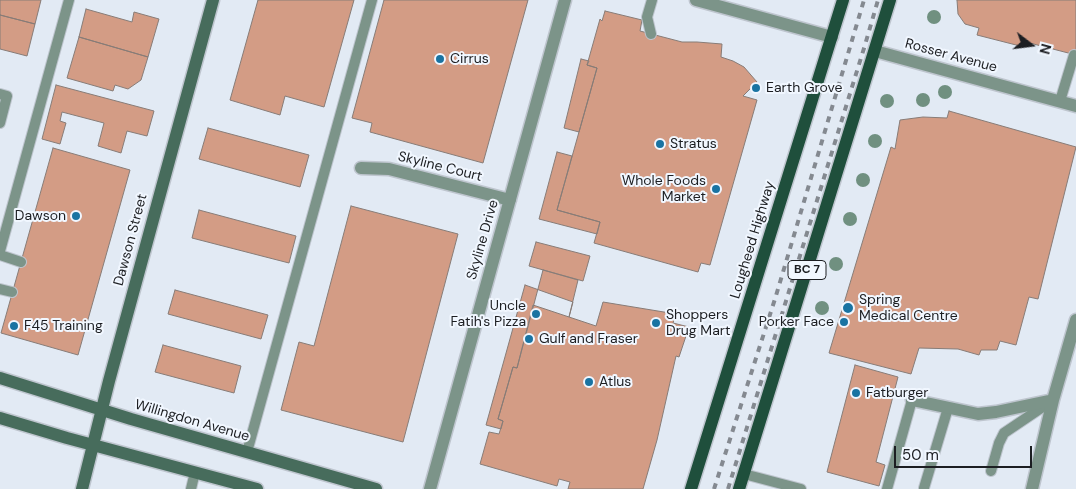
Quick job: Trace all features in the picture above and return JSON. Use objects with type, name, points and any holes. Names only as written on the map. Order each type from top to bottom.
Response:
[{"type":"main road","name":"Dawson Street","points":[[82,489],[213,0]]},
{"type":"main road","name":"Lougheed Highway","points":[[691,489],[843,0]]},
{"type":"main road","name":"BC 7","points":[[739,489],[890,0]]},
{"type":"main road","name":"Willingdon Avenue","points":[[0,378],[102,410],[376,489]]},
{"type":"main road","points":[[0,418],[195,472],[236,486],[257,489]]},
{"type":"street","name":"Skyline Drive","points":[[430,489],[566,0]]},
{"type":"street","points":[[696,0],[832,37]]},
{"type":"street","name":"Rosser Avenue","points":[[875,51],[1076,106]]},
{"type":"street","name":"Skyline Court","points":[[361,168],[389,169],[510,200]]},
{"type":"street","points":[[1032,489],[1053,400],[1076,320]]},
{"type":"street","points":[[912,400],[978,414],[1053,400]]},
{"type":"lane","points":[[0,251],[69,0]]},
{"type":"lane","points":[[246,452],[372,0]]},
{"type":"lane","points":[[650,34],[647,16],[652,0]]},
{"type":"lane","points":[[1060,101],[1074,55]]},
{"type":"lane","points":[[0,94],[7,96],[0,123]]},
{"type":"lane","points":[[0,255],[21,262]]},
{"type":"lane","points":[[0,289],[12,292]]},
{"type":"lane","points":[[887,489],[912,400]]},
{"type":"lane","points":[[991,471],[1004,433],[1053,400]]},
{"type":"lane","points":[[924,488],[948,408]]},
{"type":"lane","points":[[191,489],[195,472]]},
{"type":"lane","points":[[744,474],[801,489]]},
{"type":"building","points":[[0,0],[41,0],[35,24],[0,15]]},
{"type":"building","points":[[258,0],[354,0],[324,107],[285,96],[280,115],[230,100]]},
{"type":"building","name":"Cirrus","points":[[384,0],[528,0],[483,163],[370,132],[372,123],[352,118]]},
{"type":"building","points":[[957,0],[1076,0],[1076,55],[1022,41],[1020,46],[977,35],[979,28],[965,24],[958,14]]},
{"type":"building","points":[[86,9],[132,22],[134,12],[159,19],[148,57],[79,37]]},
{"type":"building","name":"Stratus","points":[[605,11],[642,20],[640,31],[682,42],[722,44],[721,57],[744,67],[757,82],[743,96],[757,100],[710,265],[701,263],[698,272],[594,243],[600,222],[557,210],[597,68],[587,65],[600,19],[602,21]]},
{"type":"building","points":[[0,15],[35,24],[27,56],[0,49]]},
{"type":"building","points":[[79,37],[148,57],[141,80],[128,89],[115,85],[113,91],[67,78]]},
{"type":"building","points":[[581,59],[589,61],[587,65],[597,68],[579,132],[564,128]]},
{"type":"building","points":[[56,85],[154,111],[147,136],[127,131],[121,153],[98,146],[104,123],[62,112],[60,121],[66,123],[60,144],[42,139]]},
{"type":"building","points":[[949,111],[1076,147],[1038,299],[1029,297],[1016,345],[1000,341],[997,350],[981,350],[979,355],[958,349],[919,348],[911,374],[829,353],[891,147],[895,149],[900,120],[923,117],[947,118]]},
{"type":"building","points":[[208,128],[309,155],[300,187],[199,159]]},
{"type":"building","name":"Dawson","points":[[53,148],[130,170],[78,355],[1,333]]},
{"type":"building","points":[[557,152],[572,156],[557,210],[600,222],[597,234],[539,219]]},
{"type":"building","points":[[351,206],[458,234],[403,442],[281,410],[299,342],[314,346]]},
{"type":"building","points":[[199,210],[296,236],[289,263],[192,238]]},
{"type":"building","points":[[536,242],[590,256],[583,281],[529,266]]},
{"type":"building","name":"Atlus","points":[[543,270],[578,280],[569,317],[596,326],[603,302],[676,314],[673,323],[689,327],[679,357],[676,356],[657,440],[643,489],[568,489],[570,482],[559,479],[557,486],[480,464],[489,432],[499,434],[503,421],[498,419],[513,367],[517,368]]},
{"type":"building","points":[[525,285],[573,302],[569,317],[533,305],[517,368],[513,367],[498,419],[503,421],[501,429],[486,425]]},
{"type":"building","points":[[175,290],[268,315],[261,339],[168,314]]},
{"type":"building","points":[[163,345],[241,366],[234,393],[155,372]]},
{"type":"building","points":[[855,365],[898,377],[876,462],[885,465],[879,486],[827,472]]},
{"type":"railway","points":[[714,489],[775,299],[864,0]]},
{"type":"railway","points":[[728,489],[878,0]]},
{"type":"place","name":"Cirrus","points":[[440,59]]},
{"type":"place","name":"Earth Grove","points":[[756,88]]},
{"type":"place","name":"Stratus","points":[[660,144]]},
{"type":"place","name":"Whole Foods Market","points":[[716,189]]},
{"type":"place","name":"Dawson","points":[[76,216]]},
{"type":"place","name":"Spring Medical Centre","points":[[848,308]]},
{"type":"place","name":"Uncle Fatih's Pizza","points":[[536,314]]},
{"type":"place","name":"Porker Face","points":[[844,322]]},
{"type":"place","name":"Shoppers Drug Mart","points":[[656,323]]},
{"type":"place","name":"F45 Training","points":[[14,326]]},
{"type":"place","name":"Gulf and Fraser","points":[[529,339]]},
{"type":"place","name":"Atlus","points":[[589,382]]},
{"type":"place","name":"Fatburger","points":[[856,393]]}]
